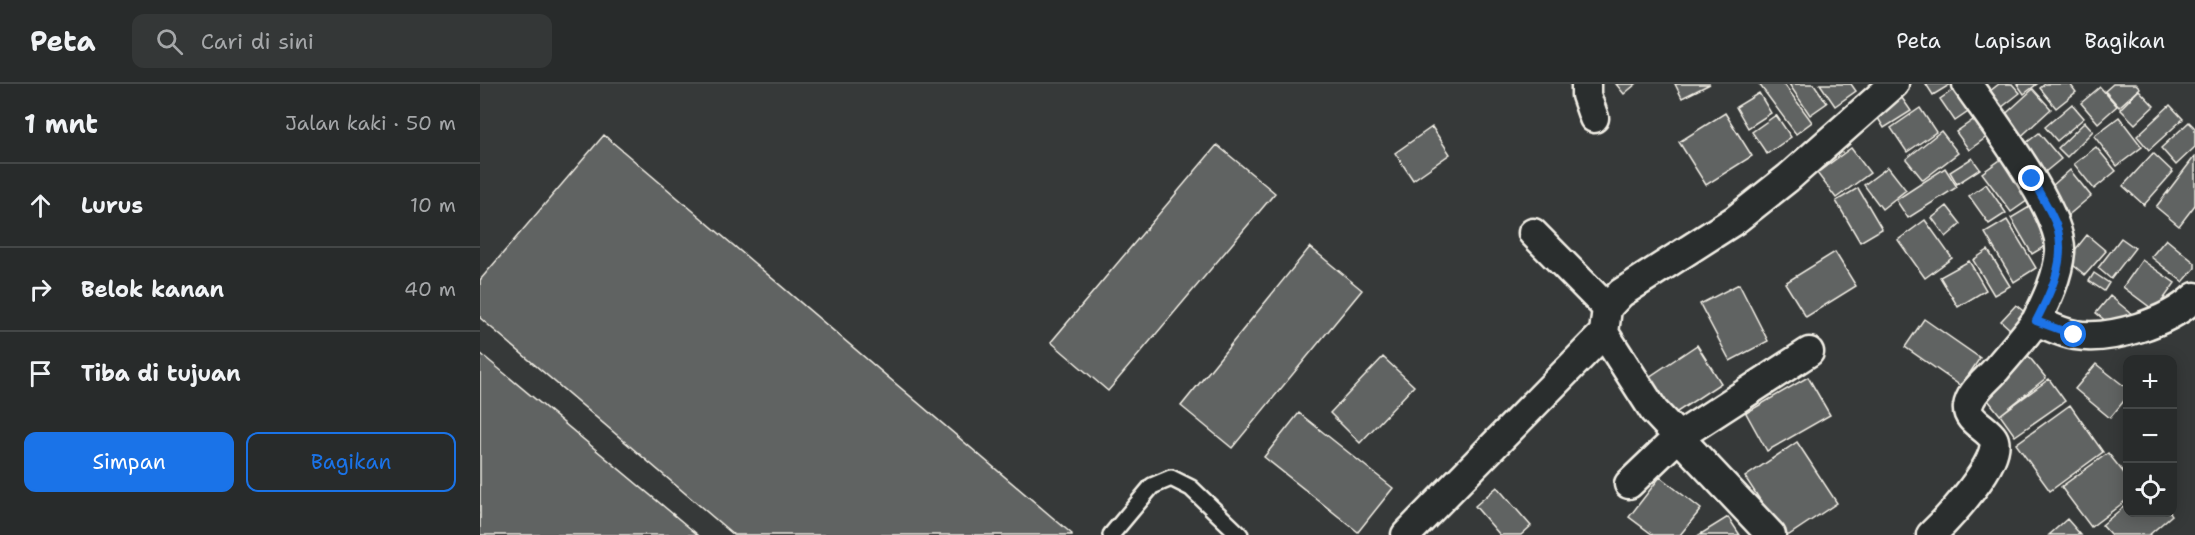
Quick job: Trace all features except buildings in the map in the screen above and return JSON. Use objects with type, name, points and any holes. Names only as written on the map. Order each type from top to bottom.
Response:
[{"type":"street","points":[[1586,84],[1586,95],[1594,118]]},
{"type":"street","points":[[1406,535],[1605,321],[1621,293],[1735,220],[1788,178],[1894,84]]},
{"type":"street","points":[[1931,535],[1972,489],[1995,449],[1994,440],[1971,417],[1968,411],[1969,404],[1980,386],[1997,370],[2036,321],[2056,274],[2061,250],[2057,229],[2032,179],[1967,84]]},
{"type":"street","points":[[1533,233],[1605,321],[1654,411],[1770,535]]},
{"type":"street","points":[[2036,321],[2074,335],[2107,337],[2146,324],[2185,306],[2195,297]]},
{"type":"street","points":[[1629,484],[1678,437],[1809,352]]},
{"type":"lane","points":[[1111,535],[1152,486],[1171,478],[1191,488],[1240,535]]},
{"type":"route","points":[[2032,179],[2057,229],[2061,250],[2056,274],[2036,321],[2074,335]]}]
